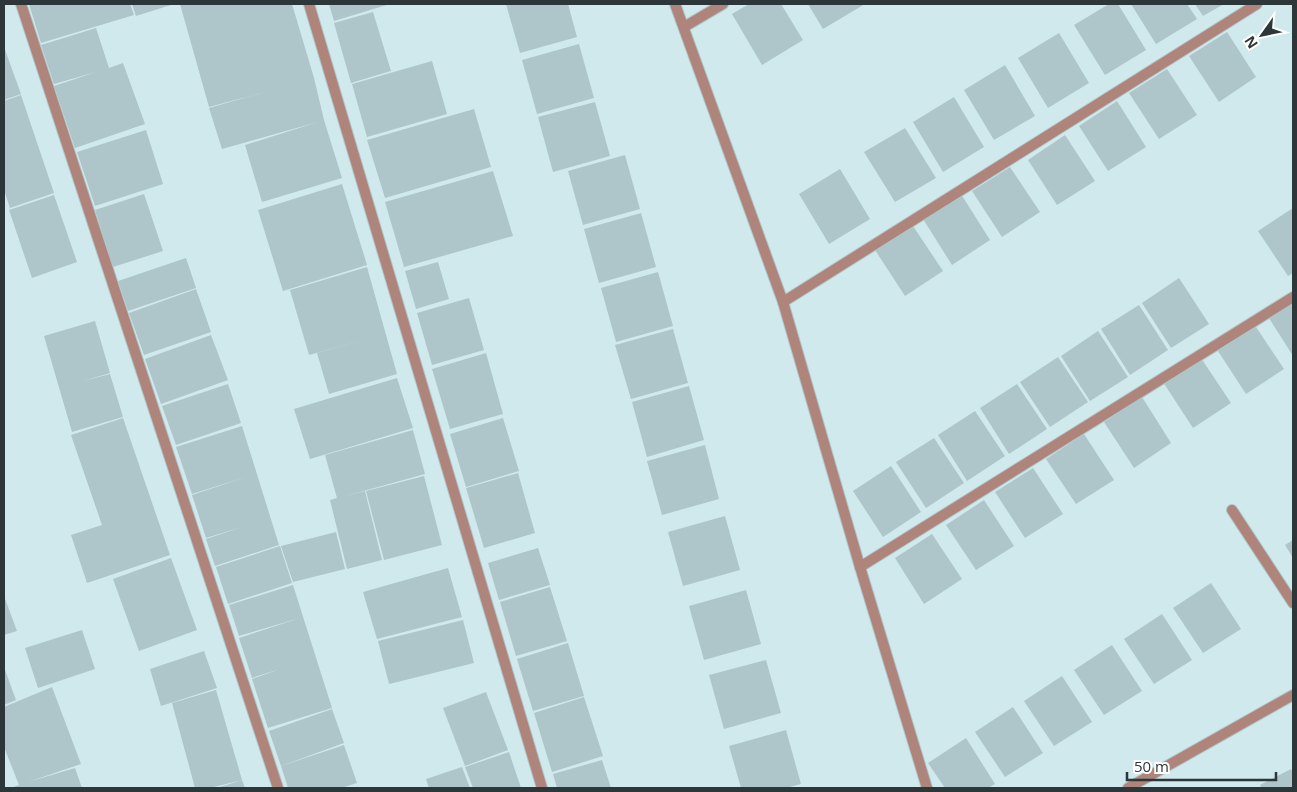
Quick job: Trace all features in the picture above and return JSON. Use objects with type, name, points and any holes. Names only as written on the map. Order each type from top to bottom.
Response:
[{"type":"street","points":[[21,4],[278,788]]},
{"type":"street","points":[[309,4],[542,788]]},
{"type":"street","points":[[675,4],[783,302],[927,788]]},
{"type":"street","points":[[684,27],[723,4]]},
{"type":"street","points":[[783,302],[1257,4]]},
{"type":"street","points":[[860,567],[1293,298]]},
{"type":"street","points":[[1232,510],[1293,603]]},
{"type":"street","points":[[1128,788],[1293,695]]},
{"type":"building","points":[[29,4],[130,4],[134,15],[41,43]]},
{"type":"building","points":[[132,4],[174,4],[136,16]]},
{"type":"building","points":[[180,4],[292,4],[342,178],[262,202],[245,145],[318,122],[222,149],[209,108],[265,92],[209,107]]},
{"type":"building","points":[[329,4],[390,4],[334,21]]},
{"type":"building","points":[[506,4],[568,4],[577,37],[520,53]]},
{"type":"building","points":[[749,4],[781,4],[803,40],[762,65],[732,14]]},
{"type":"building","points":[[808,4],[865,4],[823,29]]},
{"type":"building","points":[[1109,4],[1118,4],[1146,50],[1105,75],[1074,25]]},
{"type":"building","points":[[1131,4],[1187,4],[1197,19],[1156,44]]},
{"type":"building","points":[[1195,4],[1224,4],[1203,16]]},
{"type":"building","points":[[373,12],[391,71],[351,83],[334,23]]},
{"type":"building","points":[[96,28],[109,68],[123,63],[145,124],[75,148],[54,86],[96,72],[54,84],[41,45]]},
{"type":"building","points":[[1227,32],[1256,77],[1219,102],[1189,56]]},
{"type":"building","points":[[1059,33],[1089,83],[1048,108],[1018,58]]},
{"type":"building","points":[[579,44],[594,98],[537,114],[522,60]]},
{"type":"building","points":[[4,47],[21,94],[4,100]]},
{"type":"building","points":[[432,61],[447,114],[367,137],[352,84]]},
{"type":"building","points":[[1005,65],[1035,116],[994,140],[964,90]]},
{"type":"building","points":[[1167,69],[1197,115],[1159,139],[1129,93]]},
{"type":"building","points":[[21,95],[54,193],[10,208],[4,190],[4,101]]},
{"type":"building","points":[[954,97],[984,147],[943,172],[913,122]]},
{"type":"building","points":[[1117,101],[1146,147],[1108,171],[1079,126]]},
{"type":"building","points":[[595,102],[610,156],[553,172],[538,117]]},
{"type":"building","points":[[474,109],[491,167],[385,198],[367,140]]},
{"type":"building","points":[[905,128],[936,178],[895,202],[864,152]]},
{"type":"building","points":[[146,130],[163,184],[95,206],[77,152]]},
{"type":"building","points":[[1065,135],[1095,181],[1057,205],[1028,160]]},
{"type":"building","points":[[625,155],[640,209],[583,225],[568,171]]},
{"type":"building","points":[[1010,167],[1040,212],[1002,237],[972,191]]},
{"type":"building","points":[[840,169],[870,219],[829,244],[799,194]]},
{"type":"building","points":[[493,171],[513,236],[404,267],[385,202]]},
{"type":"building","points":[[342,184],[367,265],[283,291],[258,210]]},
{"type":"building","points":[[144,194],[163,251],[113,267],[95,210]]},
{"type":"building","points":[[961,194],[990,240],[952,265],[923,219]]},
{"type":"building","points":[[54,195],[77,262],[32,278],[9,210]]},
{"type":"building","points":[[1293,208],[1293,273],[1288,276],[1258,231]]},
{"type":"building","points":[[641,213],[656,267],[599,283],[584,229]]},
{"type":"building","points":[[913,226],[943,271],[905,296],[875,250]]},
{"type":"building","points":[[186,258],[196,288],[128,311],[118,281]]},
{"type":"building","points":[[438,262],[449,299],[416,309],[405,271]]},
{"type":"building","points":[[367,267],[397,374],[329,394],[317,353],[366,339],[309,355],[290,290]]},
{"type":"building","points":[[658,272],[673,326],[616,342],[601,288]]},
{"type":"building","points":[[1179,278],[1209,324],[1171,348],[1142,303]]},
{"type":"building","points":[[196,289],[211,332],[144,355],[129,313]]},
{"type":"building","points":[[469,298],[484,350],[432,365],[417,313]]},
{"type":"building","points":[[1293,299],[1293,356],[1267,315]]},
{"type":"building","points":[[1139,305],[1168,350],[1130,375],[1101,329]]},
{"type":"building","points":[[95,321],[110,373],[83,381],[110,374],[123,417],[72,432],[44,336]]},
{"type":"building","points":[[1254,324],[1284,369],[1246,394],[1216,348]]},
{"type":"building","points":[[673,329],[688,383],[631,399],[615,345]]},
{"type":"building","points":[[1098,331],[1128,377],[1090,401],[1061,356]]},
{"type":"building","points":[[211,335],[228,380],[161,404],[145,359]]},
{"type":"building","points":[[486,353],[503,414],[450,429],[432,369]]},
{"type":"building","points":[[1058,357],[1088,402],[1050,427],[1020,382]]},
{"type":"building","points":[[1201,358],[1231,403],[1193,428],[1163,382]]},
{"type":"building","points":[[397,378],[413,428],[310,459],[294,409]]},
{"type":"building","points":[[228,384],[241,423],[176,445],[162,406]]},
{"type":"building","points":[[1017,384],[1047,429],[1009,454],[980,408]]},
{"type":"building","points":[[689,386],[704,440],[647,457],[632,402]]},
{"type":"building","points":[[1142,397],[1171,443],[1134,468],[1104,422]]},
{"type":"building","points":[[975,411],[1005,456],[967,481],[938,435]]},
{"type":"building","points":[[123,418],[170,555],[87,583],[71,535],[102,525],[71,435]]},
{"type":"building","points":[[503,418],[519,471],[466,487],[450,434]]},
{"type":"building","points":[[242,426],[279,545],[215,566],[206,539],[242,527],[206,538],[192,495],[246,477],[192,494],[176,447]]},
{"type":"building","points":[[413,430],[425,474],[342,497],[365,491],[382,560],[347,569],[330,500],[337,498],[325,455]]},
{"type":"building","points":[[1084,434],[1114,480],[1076,504],[1046,459]]},
{"type":"building","points":[[934,438],[964,483],[926,508],[896,462]]},
{"type":"building","points":[[705,445],[719,499],[662,515],[647,461]]},
{"type":"building","points":[[891,466],[921,512],[883,537],[853,491]]},
{"type":"building","points":[[1033,468],[1063,514],[1025,538],[995,492]]},
{"type":"building","points":[[518,473],[535,533],[484,548],[466,488]]},
{"type":"building","points":[[424,476],[442,545],[384,560],[366,491]]},
{"type":"building","points":[[984,500],[1014,546],[976,570],[946,525]]},
{"type":"building","points":[[725,516],[740,570],[683,586],[668,532]]},
{"type":"building","points":[[336,532],[345,569],[293,582],[281,546]]},
{"type":"building","points":[[932,534],[962,579],[924,604],[895,558]]},
{"type":"building","points":[[1293,540],[1293,558],[1285,545]]},
{"type":"building","points":[[280,546],[292,583],[228,604],[216,567]]},
{"type":"building","points":[[538,548],[550,585],[499,600],[488,563]]},
{"type":"building","points":[[171,558],[197,630],[139,651],[113,579]]},
{"type":"building","points":[[448,568],[462,617],[377,639],[363,592]]},
{"type":"building","points":[[1211,583],[1241,629],[1203,653],[1173,608]]},
{"type":"building","points":[[293,585],[332,708],[268,728],[252,679],[280,669],[252,678],[239,638],[300,618],[239,636],[229,605]]},
{"type":"building","points":[[550,587],[567,641],[516,656],[500,602]]},
{"type":"building","points":[[746,590],[761,644],[704,660],[689,606]]},
{"type":"building","points":[[4,596],[17,631],[4,635]]},
{"type":"building","points":[[1162,614],[1192,660],[1154,684],[1124,639]]},
{"type":"building","points":[[463,620],[474,663],[389,684],[378,641]]},
{"type":"building","points":[[82,630],[95,669],[38,688],[25,648]]},
{"type":"building","points":[[568,643],[584,696],[533,711],[517,659]]},
{"type":"building","points":[[1112,645],[1142,691],[1104,715],[1074,670]]},
{"type":"building","points":[[204,651],[217,688],[161,706],[150,669]]},
{"type":"building","points":[[766,660],[781,713],[724,729],[709,675]]},
{"type":"building","points":[[4,667],[16,700],[4,705]]},
{"type":"building","points":[[1062,676],[1092,722],[1054,746],[1024,701]]},
{"type":"building","points":[[52,687],[81,764],[28,782],[75,768],[82,788],[11,788],[19,785],[4,747],[4,707]]},
{"type":"building","points":[[216,690],[242,780],[210,788],[195,788],[172,703]]},
{"type":"building","points":[[486,692],[508,750],[465,766],[443,708]]},
{"type":"building","points":[[584,697],[603,756],[552,772],[534,713]]},
{"type":"building","points":[[1013,707],[1043,753],[1005,777],[975,732]]},
{"type":"building","points":[[332,709],[344,743],[281,766],[269,731]]},
{"type":"building","points":[[786,730],[801,784],[786,788],[741,788],[729,746]]},
{"type":"building","points":[[966,738],[995,784],[988,788],[945,788],[928,763]]},
{"type":"building","points":[[344,745],[357,783],[341,788],[288,788],[281,766]]},
{"type":"building","points":[[509,752],[521,788],[473,788],[465,767]]},
{"type":"building","points":[[602,760],[611,788],[557,788],[553,774]]},
{"type":"building","points":[[462,767],[470,788],[429,788],[426,779]]},
{"type":"building","points":[[1291,769],[1293,773],[1293,788],[1262,788],[1260,785]]},
{"type":"building","points":[[242,780],[245,788],[217,788]]}]
